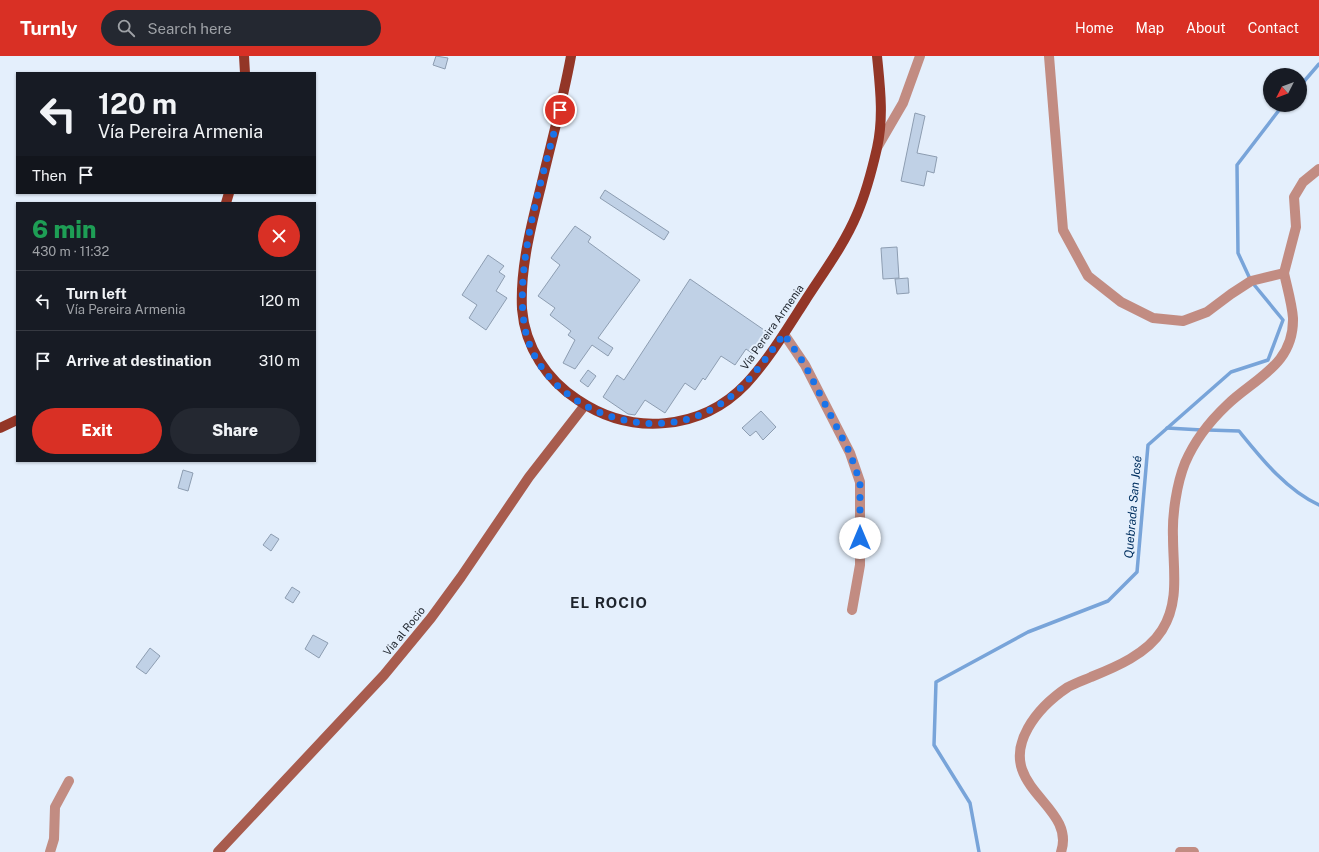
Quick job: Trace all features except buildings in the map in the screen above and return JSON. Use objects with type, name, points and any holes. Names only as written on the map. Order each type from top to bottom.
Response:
[{"type":"main road","points":[[244,56],[245,72]]},
{"type":"main road","name":"Vía Pereira Armenia","points":[[572,56],[525,257],[522,310],[526,330],[532,348],[540,363],[558,385],[585,405],[603,415],[641,424],[662,424],[683,421],[698,416],[724,401],[746,384],[784,334],[850,228],[869,180],[878,146],[882,104],[877,56]]},
{"type":"main road","name":"Via al Rocio","points":[[218,852],[384,675],[431,618],[461,577],[529,477],[585,405]]},
{"type":"main road","points":[[0,428],[16,420]]},
{"type":"street","points":[[878,146],[903,103],[920,56]]},
{"type":"street","points":[[1049,56],[1063,230],[1088,276],[1121,302],[1153,318],[1183,321],[1207,312],[1231,294],[1251,282],[1284,273]]},
{"type":"street","points":[[1061,852],[1062,831],[1055,816],[1026,779],[1019,763],[1019,748],[1029,727],[1044,707],[1069,687],[1115,667],[1138,654],[1162,631],[1173,606],[1175,574],[1173,536],[1174,507],[1184,465],[1194,445],[1226,405],[1263,377],[1283,357],[1290,340],[1293,318],[1284,273],[1296,227],[1294,197],[1303,182],[1319,169]]},
{"type":"street","points":[[784,334],[805,365],[850,453],[860,482],[860,565],[852,610]]},
{"type":"street","points":[[50,852],[54,839],[55,807],[68,781]]},
{"type":"street","points":[[1180,852],[1194,852]]},
{"type":"waterway","name":"Quebrada San José","points":[[1307,78],[1319,64]]},
{"type":"waterway","name":"Quebrada San José","points":[[979,852],[970,803],[934,745],[936,682],[1028,632],[1108,601],[1137,572],[1148,445],[1231,372],[1268,360],[1283,320],[1251,281],[1238,253],[1237,165],[1278,112]]},
{"type":"waterway","points":[[1167,428],[1202,430]]},
{"type":"waterway","points":[[1208,430],[1239,431],[1265,462],[1285,482],[1307,499],[1319,505]]},
{"type":"district","name":"EL ROCIO","points":[[609,603]]},
{"type":"route","points":[[560,110],[525,257],[522,310],[526,330],[532,348],[540,363],[550,377],[571,396],[603,415],[641,424],[662,424],[683,421],[698,416],[724,401],[746,384],[784,334],[805,365],[850,453],[860,482],[860,538]]}]
